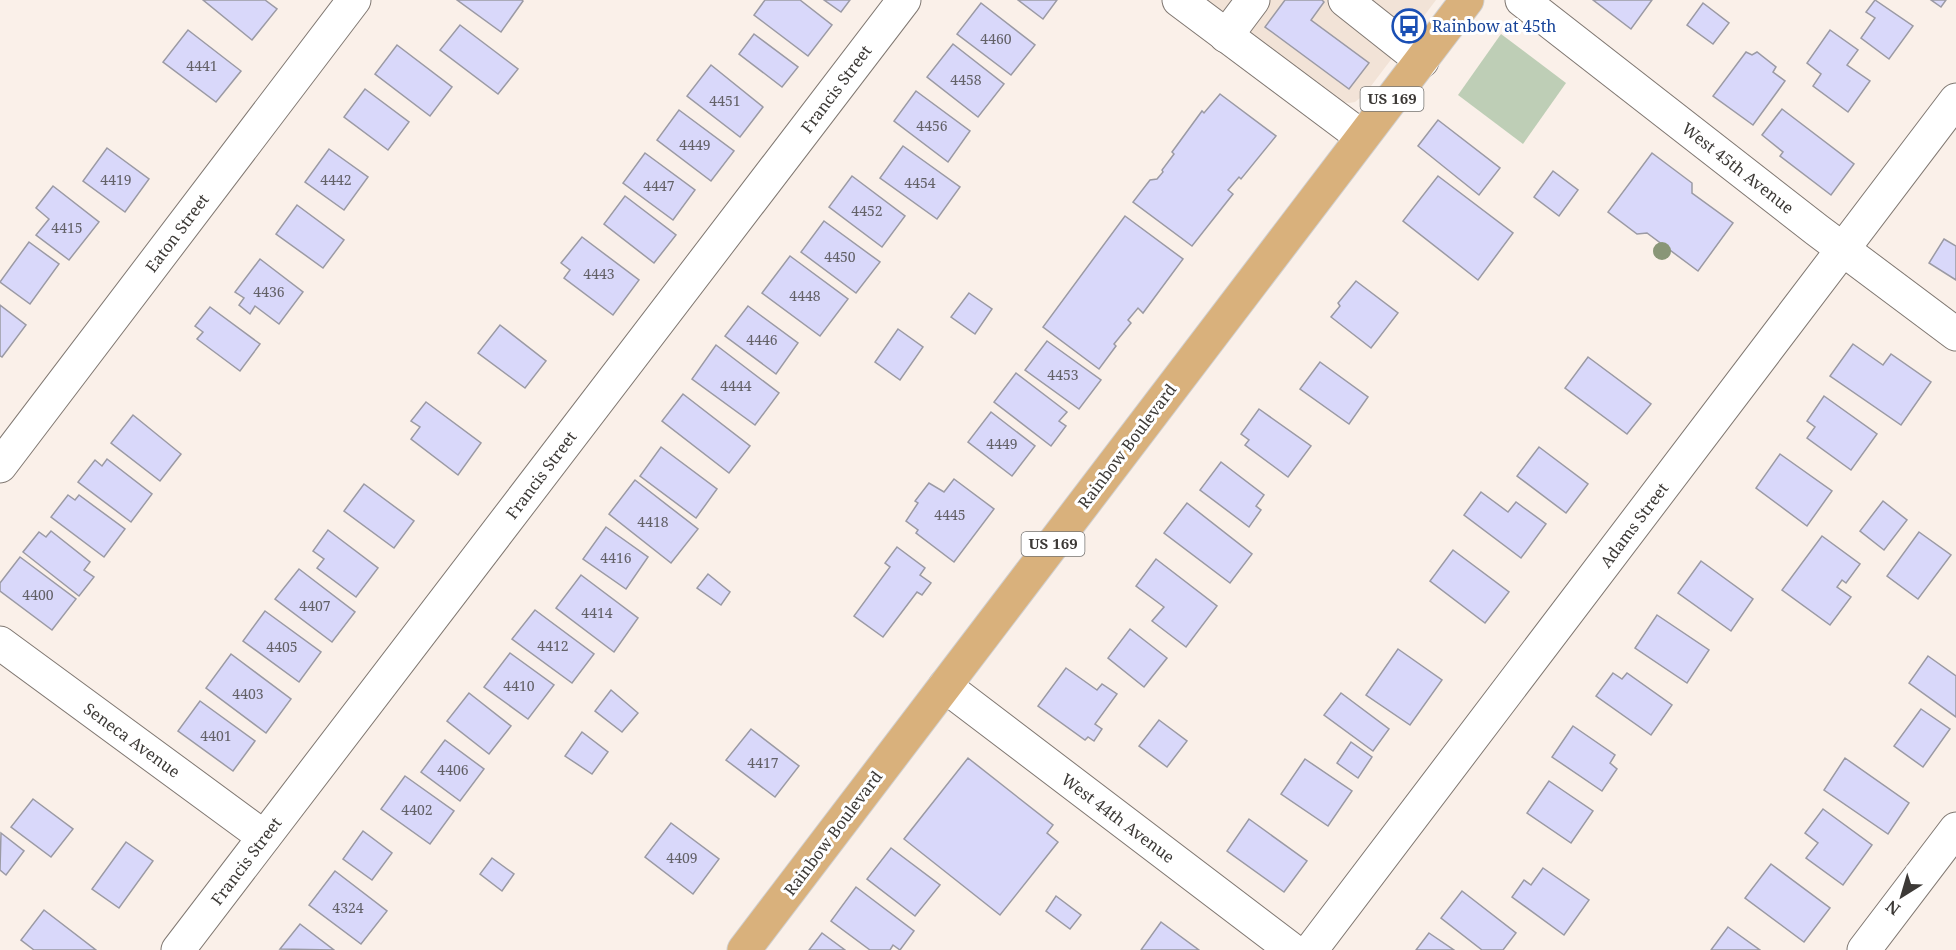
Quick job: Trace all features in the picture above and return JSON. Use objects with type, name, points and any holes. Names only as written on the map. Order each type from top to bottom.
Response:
[{"type":"main road","name":"Rainbow Boulevard","points":[[744,950],[1467,0]]},
{"type":"street","name":"Eaton Street","points":[[0,466],[354,0]]},
{"type":"street","name":"Francis Street","points":[[178,950],[904,0]]},
{"type":"street","points":[[1179,0],[1362,137]]},
{"type":"street","points":[[1226,36],[1253,0]]},
{"type":"street","points":[[1345,0],[1422,61]]},
{"type":"street","name":"West 45th Avenue","points":[[1522,0],[1956,334]]},
{"type":"street","name":"Adams Street","points":[[1311,950],[1956,100]]},
{"type":"street","name":"Seneca Avenue","points":[[0,643],[264,837]]},
{"type":"street","name":"West 44th Avenue","points":[[945,686],[1279,946]]},
{"type":"street","points":[[1864,950],[1956,829]]},
{"type":"shaded area","points":[[1199,0],[1436,0],[1365,94],[1355,102],[1349,103],[1337,101]]},
{"type":"green space","points":[[1501,34],[1566,83],[1523,144],[1458,95]]},
{"type":"building","points":[[203,0],[265,0],[277,9],[252,40]]},
{"type":"building","points":[[457,0],[522,0],[523,1],[501,32]]},
{"type":"building","points":[[765,0],[800,0],[832,25],[808,56],[754,15]]},
{"type":"building","points":[[824,0],[850,0],[841,12]]},
{"type":"building","points":[[1018,0],[1057,0],[1043,19]]},
{"type":"building","points":[[1285,0],[1322,0],[1324,2],[1311,20],[1369,63],[1349,89],[1265,27]]},
{"type":"building","points":[[1593,0],[1652,0],[1631,29]]},
{"type":"building","points":[[1875,0],[1913,26],[1889,59],[1861,38],[1875,18],[1866,12]]},
{"type":"building","points":[[1931,0],[1946,0],[1941,7]]},
{"type":"building","points":[[981,3],[1035,45],[1011,75],[957,34]]},
{"type":"building","points":[[1703,3],[1729,23],[1713,44],[1687,25]]},
{"type":"building","points":[[460,25],[518,69],[498,94],[440,50]]},
{"type":"building","points":[[188,30],[241,71],[216,102],[163,62]]},
{"type":"building","points":[[1830,30],[1858,50],[1847,65],[1870,81],[1848,112],[1813,86],[1821,74],[1807,63]]},
{"type":"building","points":[[754,34],[798,67],[782,87],[739,54]]},
{"type":"building","points":[[953,44],[1004,84],[978,117],[927,77]]},
{"type":"building","points":[[397,45],[452,87],[430,116],[375,74]]},
{"type":"building","points":[[1746,52],[1752,55],[1757,52],[1776,67],[1773,72],[1785,81],[1753,125],[1713,96]]},
{"type":"building","points":[[711,65],[763,107],[740,137],[687,96]]},
{"type":"building","points":[[365,89],[409,122],[388,150],[344,117]]},
{"type":"building","points":[[916,91],[970,131],[948,162],[894,121]]},
{"type":"building","points":[[1220,94],[1276,136],[1241,179],[1239,177],[1228,190],[1233,194],[1192,246],[1133,202],[1150,180],[1157,179],[1163,172],[1162,170],[1174,154],[1172,152],[1202,111],[1204,113]]},
{"type":"building","points":[[1782,109],[1854,164],[1831,195],[1780,156],[1783,152],[1762,135]]},
{"type":"building","points":[[679,110],[734,151],[711,181],[657,140]]},
{"type":"building","points":[[1438,120],[1500,168],[1479,195],[1418,146]]},
{"type":"building","points":[[903,146],[960,187],[937,219],[880,178]]},
{"type":"building","points":[[107,148],[149,179],[125,212],[83,181]]},
{"type":"building","points":[[329,149],[368,177],[344,210],[305,182]]},
{"type":"building","points":[[645,153],[695,190],[673,220],[623,183]]},
{"type":"building","points":[[1652,153],[1692,183],[1692,193],[1733,223],[1698,271],[1647,233],[1637,234],[1608,212]]},
{"type":"building","points":[[1553,171],[1578,190],[1559,216],[1534,197]]},
{"type":"building","points":[[852,176],[905,216],[882,247],[829,207]]},
{"type":"building","points":[[1438,176],[1513,233],[1478,280],[1403,221]]},
{"type":"building","points":[[53,186],[99,222],[69,260],[36,235],[49,219],[36,208]]},
{"type":"building","points":[[625,196],[676,235],[654,263],[604,224]]},
{"type":"building","points":[[297,205],[344,240],[323,268],[276,234]]},
{"type":"building","points":[[1125,216],[1183,259],[1143,313],[1138,308],[1128,320],[1131,323],[1114,344],[1116,346],[1099,369],[1043,327]]},
{"type":"building","points":[[824,221],[880,262],[856,293],[801,252]]},
{"type":"building","points":[[582,237],[639,280],[613,315],[564,278],[570,270],[561,263]]},
{"type":"building","points":[[1944,239],[1956,246],[1956,280],[1929,263]]},
{"type":"building","points":[[29,242],[59,264],[30,304],[0,282]]},
{"type":"building","points":[[790,256],[848,299],[820,336],[762,293]]},
{"type":"building","points":[[260,259],[303,292],[279,324],[255,306],[250,314],[239,305],[244,298],[235,292]]},
{"type":"building","points":[[1356,281],[1398,313],[1371,348],[1331,317],[1340,306],[1338,303]]},
{"type":"building","points":[[969,293],[992,309],[975,334],[951,317]]},
{"type":"building","points":[[0,305],[26,325],[2,357],[0,356]]},
{"type":"building","points":[[748,306],[798,343],[776,374],[725,336]]},
{"type":"building","points":[[210,307],[260,344],[240,371],[197,339],[203,332],[195,326]]},
{"type":"building","points":[[500,325],[546,361],[525,388],[478,353]]},
{"type":"building","points":[[898,329],[923,347],[900,380],[875,362]]},
{"type":"building","points":[[1047,341],[1101,380],[1079,409],[1025,370]]},
{"type":"building","points":[[1853,344],[1883,365],[1891,354],[1931,382],[1901,425],[1830,376]]},
{"type":"building","points":[[716,345],[779,393],[755,425],[692,379]]},
{"type":"building","points":[[1588,357],[1651,404],[1627,434],[1565,388]]},
{"type":"building","points":[[1320,362],[1368,397],[1349,424],[1300,389]]},
{"type":"building","points":[[1016,373],[1067,412],[1059,421],[1066,426],[1051,446],[994,402]]},
{"type":"building","points":[[683,394],[750,446],[729,473],[662,421]]},
{"type":"building","points":[[1824,396],[1877,434],[1851,470],[1807,438],[1815,427],[1807,421]]},
{"type":"building","points":[[426,402],[481,443],[458,475],[411,439],[420,427],[411,421]]},
{"type":"building","points":[[1259,409],[1311,446],[1288,477],[1245,445],[1249,440],[1241,434]]},
{"type":"building","points":[[991,412],[1035,446],[1012,476],[968,442]]},
{"type":"building","points":[[133,415],[181,454],[160,481],[111,443]]},
{"type":"building","points":[[661,447],[717,489],[696,518],[640,476]]},
{"type":"building","points":[[1539,447],[1588,484],[1566,513],[1517,476]]},
{"type":"building","points":[[1780,454],[1832,491],[1807,526],[1756,488]]},
{"type":"building","points":[[107,459],[152,494],[131,522],[78,482],[95,460],[102,466]]},
{"type":"building","points":[[1221,462],[1264,495],[1256,506],[1261,510],[1249,527],[1200,490]]},
{"type":"building","points":[[954,479],[994,509],[954,562],[916,533],[918,530],[906,521],[918,503],[915,501],[929,483],[944,492]]},
{"type":"building","points":[[635,480],[698,529],[671,563],[609,514]]},
{"type":"building","points":[[364,484],[414,521],[394,548],[344,511]]},
{"type":"building","points":[[1481,492],[1508,512],[1516,502],[1546,524],[1521,558],[1464,515]]},
{"type":"building","points":[[68,495],[75,500],[79,495],[125,529],[104,557],[51,517]]},
{"type":"building","points":[[1883,501],[1907,520],[1884,550],[1860,531]]},
{"type":"building","points":[[1187,503],[1252,554],[1230,583],[1164,533]]},
{"type":"building","points":[[606,527],[648,557],[626,589],[583,559]]},
{"type":"building","points":[[328,530],[378,568],[356,597],[317,568],[324,559],[313,551]]},
{"type":"building","points":[[51,531],[90,562],[84,570],[94,577],[79,596],[23,552],[39,532],[46,537]]},
{"type":"building","points":[[1919,532],[1951,555],[1918,599],[1887,576]]},
{"type":"building","points":[[1822,536],[1860,564],[1846,583],[1842,580],[1837,587],[1851,597],[1830,625],[1782,590]]},
{"type":"building","points":[[897,547],[925,568],[920,575],[931,583],[922,595],[917,592],[883,637],[854,616],[890,567],[885,563]]},
{"type":"building","points":[[1453,550],[1509,592],[1485,623],[1430,581]]},
{"type":"building","points":[[20,557],[76,599],[52,630],[0,591],[0,583]]},
{"type":"building","points":[[1156,559],[1217,606],[1186,647],[1152,621],[1164,607],[1136,586]]},
{"type":"building","points":[[1701,561],[1753,599],[1731,631],[1678,593]]},
{"type":"building","points":[[299,569],[355,612],[332,642],[275,599]]},
{"type":"building","points":[[708,574],[730,592],[721,605],[697,588]]},
{"type":"building","points":[[581,575],[638,618],[614,652],[556,608]]},
{"type":"building","points":[[535,610],[594,654],[572,683],[512,639]]},
{"type":"building","points":[[265,611],[321,652],[299,682],[243,641]]},
{"type":"building","points":[[1657,615],[1709,650],[1687,683],[1635,648]]},
{"type":"building","points":[[1130,629],[1167,658],[1144,687],[1108,658]]},
{"type":"building","points":[[1398,649],[1442,680],[1410,725],[1366,695]]},
{"type":"building","points":[[510,653],[554,685],[528,719],[484,687]]},
{"type":"building","points":[[231,654],[291,699],[266,733],[206,688]]},
{"type":"building","points":[[1928,656],[1956,676],[1956,717],[1909,683]]},
{"type":"building","points":[[1066,668],[1097,690],[1102,684],[1117,694],[1095,724],[1102,729],[1094,741],[1088,737],[1085,740],[1038,706]]},
{"type":"building","points":[[1613,673],[1622,679],[1627,673],[1672,705],[1651,735],[1596,696]]},
{"type":"building","points":[[611,690],[638,713],[622,732],[595,711]]},
{"type":"building","points":[[469,693],[511,726],[489,754],[447,721]]},
{"type":"building","points":[[1341,693],[1389,729],[1373,751],[1324,715]]},
{"type":"building","points":[[200,701],[255,741],[233,771],[178,731]]},
{"type":"building","points":[[1921,709],[1950,729],[1923,767],[1894,746]]},
{"type":"building","points":[[1159,720],[1187,741],[1167,767],[1139,746]]},
{"type":"building","points":[[1573,726],[1615,755],[1610,763],[1617,769],[1602,791],[1552,757]]},
{"type":"building","points":[[751,729],[799,766],[775,797],[726,760]]},
{"type":"building","points":[[582,732],[608,752],[592,774],[565,756]]},
{"type":"building","points":[[445,740],[484,769],[460,801],[421,772]]},
{"type":"building","points":[[1351,742],[1372,757],[1358,778],[1337,763]]},
{"type":"building","points":[[968,758],[1053,825],[1047,833],[1058,842],[1000,915],[904,839]]},
{"type":"building","points":[[1845,758],[1909,803],[1888,834],[1824,790]]},
{"type":"building","points":[[1305,759],[1352,791],[1328,826],[1281,794]]},
{"type":"building","points":[[405,776],[454,811],[430,844],[381,809]]},
{"type":"building","points":[[1549,781],[1593,811],[1571,843],[1527,813]]},
{"type":"building","points":[[33,799],[73,829],[51,857],[11,827]]},
{"type":"building","points":[[1823,809],[1872,845],[1843,885],[1806,858],[1818,843],[1805,833]]},
{"type":"building","points":[[1249,819],[1307,861],[1284,892],[1227,851]]},
{"type":"building","points":[[671,823],[719,859],[693,894],[645,857]]},
{"type":"building","points":[[363,831],[392,853],[372,880],[343,859]]},
{"type":"building","points":[[1,833],[24,851],[6,875],[0,870]]},
{"type":"building","points":[[126,842],[153,861],[119,908],[92,889]]},
{"type":"building","points":[[891,848],[940,885],[915,916],[867,879]]},
{"type":"building","points":[[492,858],[514,874],[502,891],[480,874]]},
{"type":"building","points":[[1771,864],[1830,908],[1804,942],[1745,898]]},
{"type":"building","points":[[1543,868],[1589,900],[1564,935],[1512,897],[1524,880],[1531,885]]},
{"type":"building","points":[[335,871],[387,911],[361,944],[309,905]]},
{"type":"building","points":[[856,887],[914,931],[900,950],[893,945],[890,950],[870,950],[831,921]]},
{"type":"building","points":[[1462,891],[1516,933],[1503,950],[1482,950],[1441,918]]},
{"type":"building","points":[[1056,896],[1081,915],[1070,929],[1046,911]]},
{"type":"building","points":[[44,910],[96,950],[34,950],[21,940]]},
{"type":"building","points":[[1161,922],[1199,950],[1141,950]]},
{"type":"building","points":[[300,924],[334,950],[280,949]]},
{"type":"building","points":[[1728,927],[1760,950],[1711,950]]},
{"type":"building","points":[[822,933],[845,950],[809,950]]},
{"type":"building","points":[[1429,933],[1454,950],[1416,950]]},
{"type":"place","name":"Rainbow at 45th","points":[[1409,26]]}]
